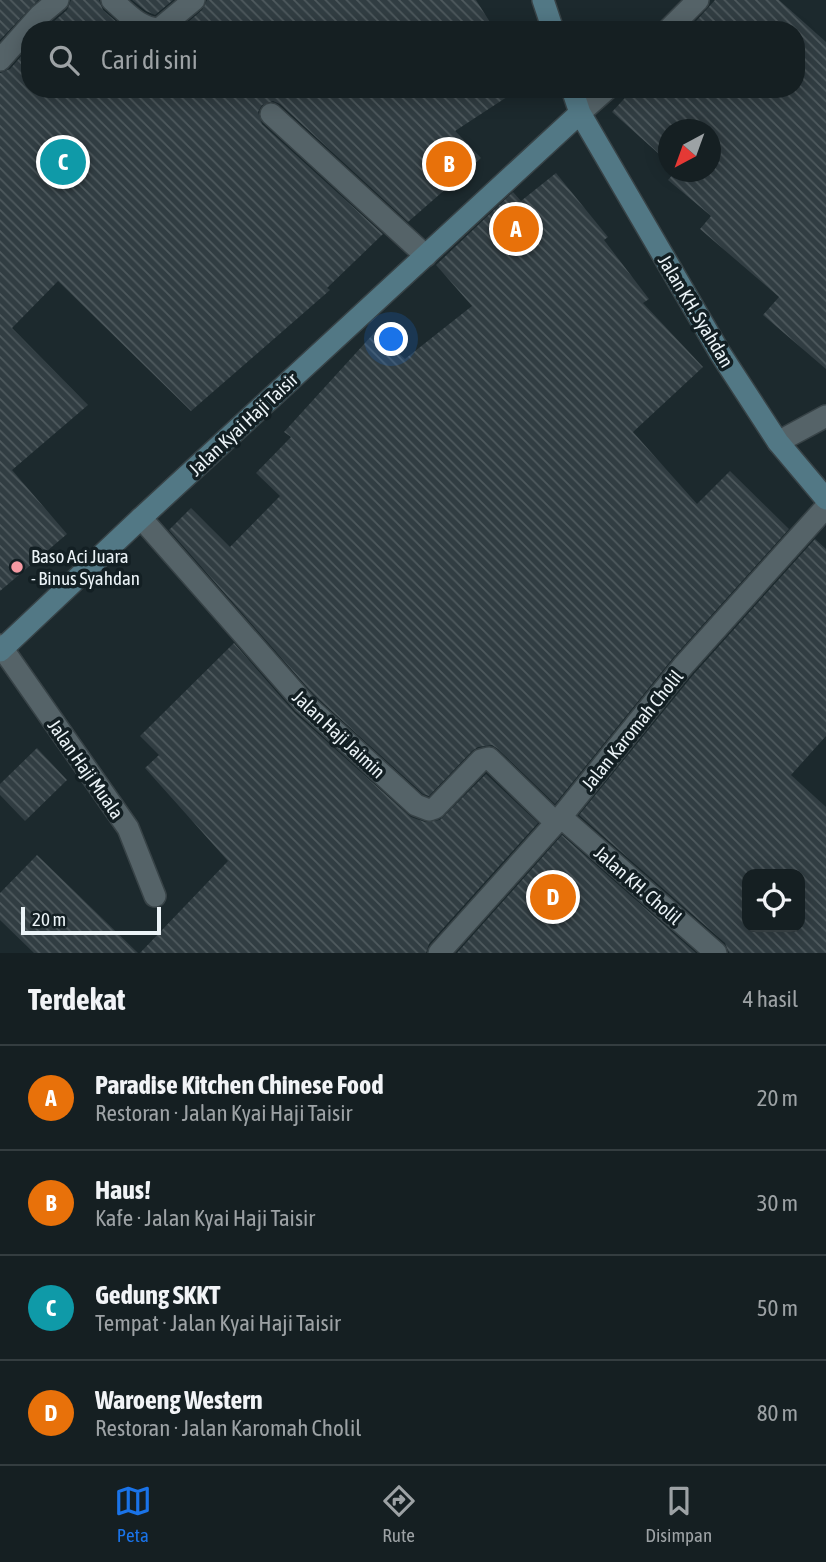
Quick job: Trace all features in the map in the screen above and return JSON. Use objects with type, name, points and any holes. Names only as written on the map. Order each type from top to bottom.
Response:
[{"type":"street","points":[[35,21],[58,0]]},
{"type":"street","points":[[112,0],[136,21]]},
{"type":"street","points":[[169,21],[194,0]]},
{"type":"street","points":[[543,0],[550,21]]},
{"type":"street","points":[[677,21],[698,0]]},
{"type":"street","points":[[0,60],[21,36]]},
{"type":"street","name":"Jalan KH. Syahdan","points":[[575,98],[580,113],[720,353],[778,442],[826,499]]},
{"type":"street","points":[[580,113],[597,98]]},
{"type":"street","name":"Jalan Kyai Haji Taisir","points":[[1,648],[580,113]]},
{"type":"street","points":[[271,114],[426,256]]},
{"type":"street","points":[[778,442],[826,416]]},
{"type":"street","name":"Jalan Karomah Cholil","points":[[439,953],[558,820],[683,666],[826,507]]},
{"type":"street","name":"Jalan Haji Jaimin","points":[[141,518],[304,703],[416,805],[424,810],[435,808],[481,760],[489,758],[558,820]]},
{"type":"street","name":"Jalan Haji Muala","points":[[1,648],[128,828],[155,897]]},
{"type":"street","name":"Jalan KH. Cholil","points":[[558,820],[716,953]]},
{"type":"building","points":[[0,0],[38,0],[0,40]]},
{"type":"building","points":[[71,0],[99,0],[103,10],[116,21],[54,21],[67,10]]},
{"type":"building","points":[[132,0],[173,0],[155,15]]},
{"type":"building","points":[[207,0],[476,0],[489,21],[189,21],[202,10]]},
{"type":"building","points":[[715,0],[779,0],[802,21],[696,21]]},
{"type":"building","points":[[805,23],[826,42],[826,369],[763,315],[779,297],[700,229],[711,216],[670,182],[721,182],[721,119],[658,119],[658,153],[612,112],[625,98],[805,98]]},
{"type":"building","points":[[21,56],[21,98],[505,98],[455,131],[481,158],[408,222],[280,104],[273,101],[262,105],[258,112],[262,124],[383,234],[327,288],[330,290],[191,411],[58,281],[12,328],[88,405],[12,470],[67,534],[0,591],[0,73],[10,69]]},
{"type":"building","points":[[556,173],[608,237],[604,240],[649,299],[643,303],[703,367],[633,432],[697,504],[730,471],[789,529],[673,658],[555,804],[492,745],[478,747],[472,751],[429,796],[423,794],[313,694],[169,530],[191,508],[230,547],[280,496],[256,473],[291,437],[284,432],[375,332],[405,359],[472,306],[436,265],[513,192],[521,201]]},
{"type":"building","points":[[815,539],[826,549],[826,736],[791,775],[826,807],[826,953],[729,953],[725,943],[579,815],[693,675]]},
{"type":"building","points":[[234,643],[295,713],[411,817],[425,822],[440,820],[486,774],[538,823],[429,944],[426,953],[140,953],[228,861],[145,768],[159,755],[140,736]]},
{"type":"building","points":[[37,748],[67,780],[25,821],[0,795],[0,784]]},
{"type":"building","points":[[562,835],[696,953],[457,953]]},
{"type":"building","points":[[37,855],[138,953],[34,953],[0,920],[0,893]]},
{"type":"place","name":"Gedung SKKT","points":[[63,162]]},
{"type":"place","name":"Haus!","points":[[449,164]]},
{"type":"place","name":"Paradise Kitchen Chinese Food","points":[[516,229]]},
{"type":"place","name":"Baso Aci Juara - Binus Syahdan","points":[[17,567]]},
{"type":"place","name":"Waroeng Western","points":[[553,897]]}]
